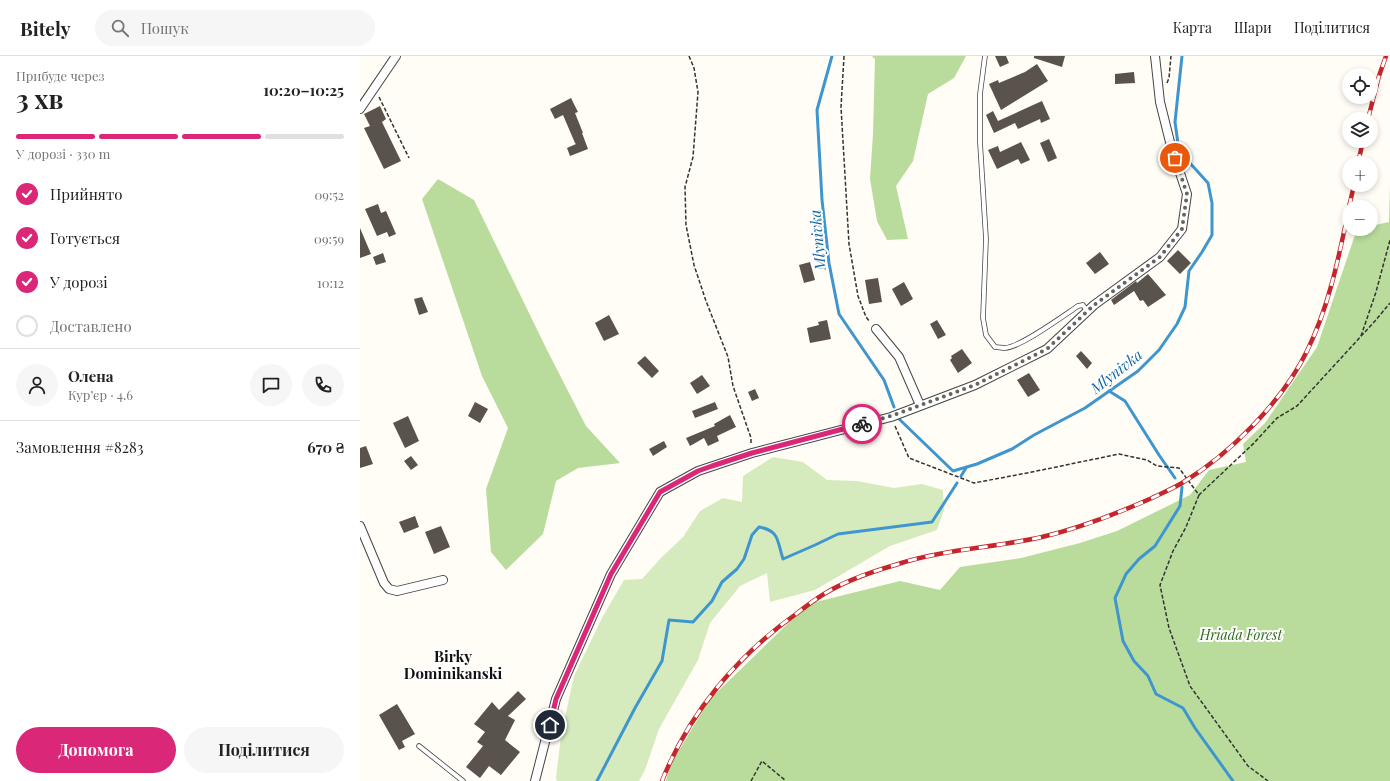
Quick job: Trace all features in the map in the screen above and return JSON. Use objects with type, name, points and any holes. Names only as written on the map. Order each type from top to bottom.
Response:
[{"type":"street","points":[[360,108],[396,56]]},
{"type":"street","points":[[535,781],[556,699],[611,574],[660,492],[698,471],[752,453],[891,416],[975,385],[1047,349],[1094,305],[1160,257],[1182,229],[1187,194],[1171,146],[1160,102],[1155,56]]},
{"type":"street","points":[[876,329],[898,357],[920,405]]},
{"type":"street","points":[[360,526],[384,583],[389,589],[397,591],[443,580]]},
{"type":"lane","points":[[986,56],[980,94],[980,142],[986,239],[983,318],[986,335],[995,347],[1006,348],[1021,342],[1045,328],[1078,306],[1083,305],[1087,311]]},
{"type":"lane","points":[[419,746],[463,781]]},
{"type":"path","points":[[689,56],[694,68],[698,92],[693,157],[684,187],[686,225],[694,265],[706,301],[728,357],[733,386],[751,438],[752,453]]},
{"type":"path","points":[[844,56],[841,107],[849,244],[858,296],[866,317],[876,329]]},
{"type":"path","points":[[1167,84],[1172,56]]},
{"type":"path","points":[[374,88],[409,158]]},
{"type":"path","points":[[1360,338],[1376,292],[1390,240]]},
{"type":"path","points":[[1268,781],[1248,766],[1190,686],[1169,628],[1160,585],[1173,551],[1186,527],[1199,495],[1231,463],[1254,443],[1277,418],[1297,406],[1390,303]]},
{"type":"path","points":[[891,416],[909,458],[974,483],[1119,454],[1147,460],[1158,466],[1179,468],[1199,495]]},
{"type":"path","points":[[751,781],[762,761],[786,781]]},
{"type":"green space","points":[[872,56],[966,56],[954,78],[928,94],[913,161],[896,186],[908,239],[887,240],[877,221],[870,179],[875,59]]},
{"type":"green space","points":[[438,179],[474,200],[586,426],[620,463],[578,468],[556,481],[543,534],[506,570],[491,552],[486,489],[508,428],[482,376],[422,199]]},
{"type":"green space","name":"Hriada Forest","points":[[1390,184],[1390,781],[666,781],[670,765],[710,699],[808,604],[900,581],[940,590],[960,567],[1021,558],[1080,543],[1117,531],[1190,495],[1209,470],[1246,462],[1243,444],[1265,423],[1317,347],[1355,236],[1378,236],[1378,224],[1389,222]]},
{"type":"green space","points":[[773,457],[803,462],[827,480],[857,481],[894,488],[922,484],[943,490],[944,510],[937,530],[890,546],[815,590],[770,602],[767,573],[740,586],[710,623],[698,660],[659,729],[645,770],[639,781],[557,781],[556,778],[561,736],[574,676],[602,618],[624,580],[642,579],[683,537],[700,511],[723,498],[742,502],[743,476]]},
{"type":"building","points":[[995,56],[1006,56],[1009,63],[1000,67]]},
{"type":"building","points":[[1034,56],[1065,56],[1062,67],[1034,58]]},
{"type":"building","points":[[1037,64],[1048,81],[1001,110],[989,84],[998,80],[999,83],[1025,72]]},
{"type":"building","points":[[1134,72],[1135,83],[1115,84],[1115,74]]},
{"type":"building","points":[[571,98],[578,112],[575,113],[588,149],[570,156],[567,148],[576,144],[563,115],[555,119],[550,109]]},
{"type":"building","points":[[1042,101],[1050,119],[1041,123],[1040,119],[1018,129],[1015,123],[994,133],[986,115],[993,111],[998,121]]},
{"type":"building","points":[[380,106],[386,119],[382,122],[401,161],[384,169],[364,128],[370,126],[364,114]]},
{"type":"building","points":[[1049,139],[1057,158],[1048,162],[1040,143]]},
{"type":"building","points":[[1021,142],[1030,160],[1021,164],[1018,159],[997,169],[988,150],[998,146],[1000,152]]},
{"type":"building","points":[[378,204],[381,213],[386,211],[396,234],[389,237],[387,232],[377,236],[365,209]]},
{"type":"building","points":[[360,228],[371,254],[360,258]]},
{"type":"building","points":[[1178,250],[1191,263],[1180,274],[1167,261]]},
{"type":"building","points":[[1100,252],[1109,264],[1095,274],[1086,263]]},
{"type":"building","points":[[383,253],[386,262],[376,265],[373,257]]},
{"type":"building","points":[[810,262],[815,280],[804,283],[799,265]]},
{"type":"building","points":[[1148,274],[1166,295],[1148,307],[1143,300],[1140,301],[1134,291],[1114,305],[1111,300]]},
{"type":"building","points":[[878,278],[882,302],[869,304],[865,280]]},
{"type":"building","points":[[904,282],[913,299],[901,306],[892,289]]},
{"type":"building","points":[[422,297],[428,312],[419,315],[414,299]]},
{"type":"building","points":[[609,315],[619,334],[604,341],[595,323]]},
{"type":"building","points":[[827,320],[831,339],[810,343],[807,328],[819,325],[818,322]]},
{"type":"building","points":[[937,320],[946,335],[938,339],[930,324]]},
{"type":"building","points":[[962,349],[972,363],[958,373],[950,360],[952,358],[951,356]]},
{"type":"building","points":[[1081,351],[1092,363],[1087,369],[1076,356]]},
{"type":"building","points":[[645,356],[659,371],[652,378],[637,363]]},
{"type":"building","points":[[1029,373],[1040,390],[1028,397],[1017,380]]},
{"type":"building","points":[[702,375],[710,386],[697,394],[690,383]]},
{"type":"building","points":[[755,389],[759,398],[752,401],[748,392]]},
{"type":"building","points":[[475,402],[488,409],[480,423],[468,416]]},
{"type":"building","points":[[715,402],[718,409],[695,418],[692,411]]},
{"type":"building","points":[[730,415],[736,427],[717,436],[719,441],[708,446],[704,438],[690,446],[686,438],[715,426],[714,424]]},
{"type":"building","points":[[408,416],[419,441],[405,448],[393,423]]},
{"type":"building","points":[[664,441],[667,447],[653,456],[649,449]]},
{"type":"building","points":[[366,446],[373,464],[360,468],[360,448]]},
{"type":"building","points":[[411,456],[418,465],[411,470],[404,461]]},
{"type":"building","points":[[415,516],[419,527],[404,533],[399,522]]},
{"type":"building","points":[[441,526],[450,547],[434,554],[425,532]]},
{"type":"building","points":[[518,691],[526,699],[508,716],[515,720],[505,740],[520,752],[501,775],[489,766],[480,778],[466,767],[483,746],[477,742],[485,732],[474,724],[492,702],[499,710]]},
{"type":"building","points":[[397,704],[415,734],[402,741],[405,747],[399,750],[379,715]]},
{"type":"waterway","name":"Mlynivka","points":[[832,56],[817,110],[822,200],[829,263],[839,314],[884,380],[894,407]]},
{"type":"waterway","name":"Mlynivka","points":[[897,417],[953,471],[977,464],[1012,449],[1034,435],[1085,408],[1138,371],[1159,350],[1177,324],[1185,307],[1189,271],[1212,235],[1212,203],[1208,183],[1179,151],[1175,122],[1182,56]]},
{"type":"waterway","points":[[1109,391],[1125,401],[1175,478]]},
{"type":"waterway","name":"Mlynivka","points":[[961,476],[966,468]]},
{"type":"waterway","points":[[597,781],[635,708],[662,661],[669,620],[693,622],[712,601],[722,582],[737,569],[744,559],[752,535],[759,527],[771,531],[774,534],[777,538],[783,559],[838,534],[932,522],[957,483]]},
{"type":"waterway","points":[[1182,487],[1180,506],[1155,546],[1139,559],[1126,574],[1115,598],[1123,641],[1134,661],[1148,676],[1156,694],[1183,708],[1195,728],[1233,781]]},
{"type":"railway","points":[[1370,112],[1386,56]]},
{"type":"railway","points":[[1360,156],[1361,148]]},
{"type":"railway","points":[[1351,200],[1352,192]]},
{"type":"railway","points":[[662,781],[686,732],[701,709],[735,667],[774,630],[824,594],[858,577],[931,555],[1024,541],[1084,525],[1125,510],[1171,489],[1218,458],[1253,425],[1284,389],[1297,370],[1315,334],[1321,317],[1337,263],[1343,236]]},
{"type":"way so far","points":[[862,424],[891,416],[975,385],[1047,349],[1094,305],[1160,257],[1182,229],[1187,194],[1175,158]]},
{"type":"district","name":"Birky Dominikanski","points":[[453,664]]},
{"type":"route","points":[[550,725],[556,699],[611,574],[660,492],[698,471],[712,466],[752,453],[862,424]]}]
